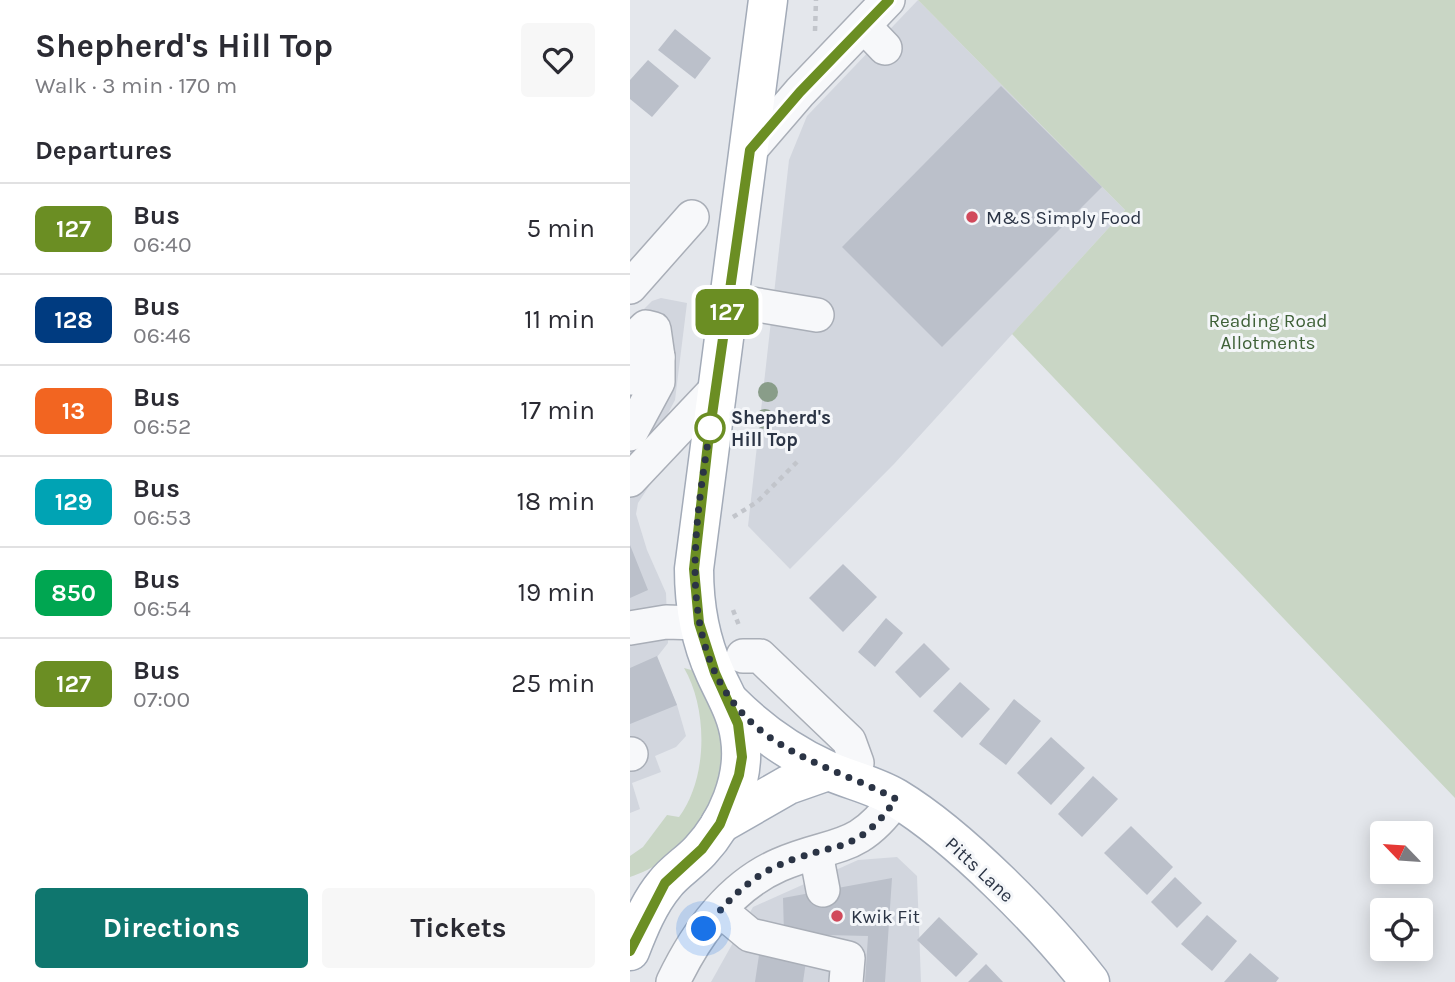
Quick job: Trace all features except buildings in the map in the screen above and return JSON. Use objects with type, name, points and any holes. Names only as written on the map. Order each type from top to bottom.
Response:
[{"type":"main road","points":[[630,899],[665,883],[702,849],[720,824],[734,793],[742,757],[738,724],[731,703],[715,673],[699,623],[694,589],[695,544],[750,150],[768,0]]},
{"type":"main road","name":"Pitts Lane","points":[[731,703],[764,734],[840,774],[896,799],[967,854],[1066,952],[1090,982]]},
{"type":"main road","points":[[720,824],[788,785],[840,774]]},
{"type":"main road","points":[[630,951],[665,883]]},
{"type":"street","points":[[750,150],[800,92],[875,37],[888,0]]},
{"type":"street","points":[[630,287],[692,217]]},
{"type":"street","points":[[728,300],[817,314]]},
{"type":"street","points":[[630,378],[644,349]]},
{"type":"street","points":[[630,434],[658,382],[644,349]]},
{"type":"street","points":[[630,480],[716,389]]},
{"type":"street","points":[[631,624],[681,621],[699,623]]},
{"type":"street","points":[[743,656],[760,656],[849,741],[857,763],[840,774]]},
{"type":"street","points":[[673,982],[694,942],[720,910],[757,877],[778,866],[859,839],[879,823],[896,799]]},
{"type":"street","points":[[816,853],[823,890]]},
{"type":"street","points":[[720,910],[750,935],[848,958],[846,982]]},
{"type":"path","points":[[815,40],[816,0]]},
{"type":"path","points":[[805,18],[815,18]]},
{"type":"path","points":[[724,523],[757,502],[797,462]]},
{"type":"shaded area","points":[[918,0],[1125,210],[894,464],[790,569],[748,526],[789,160],[807,116]]},
{"type":"shaded area","points":[[661,298],[687,303],[675,400],[665,419],[635,454],[655,477],[638,503],[636,514],[647,550],[666,593],[668,643],[657,657],[677,705],[686,736],[676,747],[655,756],[661,772],[632,783],[640,809],[630,813],[630,323],[652,301]]},
{"type":"shaded area","points":[[897,857],[917,876],[921,982],[711,982],[753,907],[858,860]]},
{"type":"green space","name":"Reading Road Allotments","points":[[918,0],[1455,0],[1455,798],[1012,334],[1125,210]]},
{"type":"green space","points":[[684,668],[695,671],[717,720],[722,759],[719,781],[700,822],[686,841],[669,856],[630,877],[630,856],[643,847],[667,815],[679,817],[689,801],[700,764],[701,723],[692,685]]},
{"type":"bus line","name":"127","points":[[630,951],[665,883],[702,849],[720,824],[734,793],[742,757],[738,724],[731,703],[715,673],[699,623],[694,569],[708,443],[750,150],[800,92],[889,0]]},
{"type":"place","name":"M&S Simply Food","points":[[972,217]]},
{"type":"place","name":"Shepherd's Hill Top","points":[[710,428]]},
{"type":"place","name":"Kwik Fit","points":[[837,916]]},
{"type":"route","points":[[704,929],[738,891],[757,877],[798,858],[848,845],[859,839],[879,823],[896,799],[852,778],[828,771],[764,734],[731,703],[715,673],[699,623],[694,589],[695,544],[712,416],[710,428]]}]
